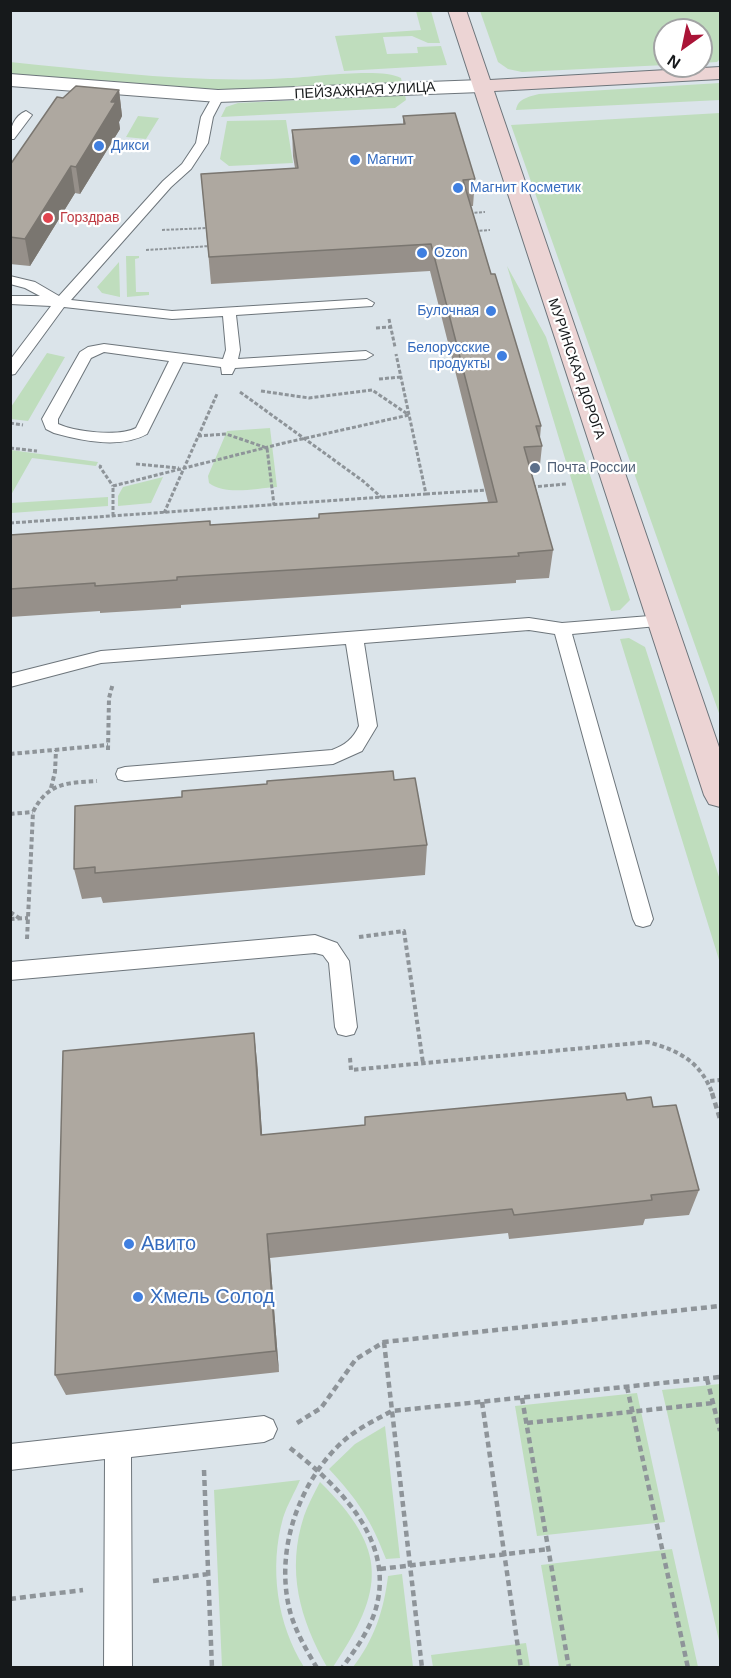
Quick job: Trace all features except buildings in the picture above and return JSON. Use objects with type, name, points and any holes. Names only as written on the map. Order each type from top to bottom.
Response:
[{"type":"street","name":"МУРИНСКАЯ ДОРОГА","points":[[457,10],[720,795]]},
{"type":"street","name":"ПЕЙЗАЖНАЯ УЛИЦА","points":[[10,80],[218,96],[720,74]]},
{"type":"lane","points":[[10,371],[60,302],[177,174],[187,166],[202,143],[207,117],[218,96]]},
{"type":"lane","points":[[10,136],[26,115]]},
{"type":"lane","points":[[177,174],[196,176]]},
{"type":"lane","points":[[10,280],[30,285],[60,302]]},
{"type":"lane","points":[[10,300],[60,302],[172,315],[367,303]]},
{"type":"lane","points":[[228,368],[233,350],[229,311]]},
{"type":"lane","points":[[178,358],[142,431],[134,437],[122,439],[59,430],[51,426],[50,419],[80,364],[85,355],[93,350],[104,348],[178,358],[228,368],[366,355]]},
{"type":"lane","points":[[10,681],[112,656],[529,624],[562,629],[662,621]]},
{"type":"lane","points":[[562,629],[643,919]]},
{"type":"lane","points":[[117,777],[333,757],[351,751],[363,740],[368,726],[354,638]]},
{"type":"lane","points":[[18,970],[315,944],[330,949],[339,961],[346,1027]]},
{"type":"lane","points":[[10,1457],[264,1429]]},
{"type":"lane","points":[[118,1445],[118,1668]]},
{"type":"path","points":[[462,213],[484,212]]},
{"type":"path","points":[[123,232],[210,228]]},
{"type":"path","points":[[466,232],[490,230]]},
{"type":"path","points":[[135,250],[218,246]]},
{"type":"path","points":[[367,303],[385,302],[426,494]]},
{"type":"path","points":[[164,513],[228,368]]},
{"type":"path","points":[[243,389],[234,388],[381,497]]},
{"type":"path","points":[[253,390],[309,398],[372,390],[409,415]]},
{"type":"path","points":[[113,486],[304,438],[409,415]]},
{"type":"path","points":[[10,423],[26,425]]},
{"type":"path","points":[[198,436],[226,434],[267,448]]},
{"type":"path","points":[[267,448],[274,505]]},
{"type":"path","points":[[103,460],[100,467],[113,486],[113,516]]},
{"type":"path","points":[[531,487],[566,484]]},
{"type":"path","points":[[10,523],[496,489]]},
{"type":"path","points":[[18,970],[28,918],[33,812],[39,798],[51,788],[68,783],[117,777],[108,745],[109,698],[113,686],[112,656]]},
{"type":"path","points":[[10,754],[108,745]]},
{"type":"path","points":[[51,788],[55,772],[56,750]]},
{"type":"path","points":[[10,814],[33,812]]},
{"type":"path","points":[[10,912],[20,918]]},
{"type":"path","points":[[10,919],[28,918]]},
{"type":"path","points":[[330,949],[364,935],[404,931],[423,1063]]},
{"type":"path","points":[[346,1027],[351,1070],[648,1042],[673,1048],[695,1062],[710,1081],[720,1119]]},
{"type":"path","points":[[710,1081],[720,1080]]},
{"type":"path","points":[[264,1429],[292,1426],[321,1408],[356,1359],[384,1342],[720,1306]]},
{"type":"path","points":[[384,1342],[422,1668]]},
{"type":"path","points":[[316,1668],[302,1648],[289,1608],[285,1563],[292,1523],[304,1489],[318,1469],[339,1446],[362,1428],[392,1411],[720,1377]]},
{"type":"path","points":[[707,1379],[720,1431]]},
{"type":"path","points":[[627,1387],[688,1668]]},
{"type":"path","points":[[522,1398],[568,1668]]},
{"type":"path","points":[[482,1402],[521,1668]]},
{"type":"path","points":[[527,1423],[714,1403]]},
{"type":"path","points":[[264,1429],[318,1469],[347,1499],[370,1536],[380,1569],[377,1606],[359,1644],[342,1668]]},
{"type":"path","points":[[202,1436],[212,1668]]},
{"type":"path","points":[[380,1569],[549,1549]]},
{"type":"green space","points":[[416,11],[431,11],[440,43],[428,43],[412,36],[383,37],[387,54],[418,53],[417,47],[441,46],[447,65],[344,71],[335,36],[421,30]]},
{"type":"green space","points":[[480,11],[720,11],[720,59],[717,62],[713,62],[713,18],[653,18],[653,66],[522,72],[508,69],[498,62]]},
{"type":"green space","points":[[10,62],[183,78],[253,79],[379,73],[401,78],[402,83],[240,90],[193,89],[11,74]]},
{"type":"green space","points":[[720,83],[720,100],[516,110],[522,100],[539,94]]},
{"type":"green space","points":[[405,95],[406,100],[395,108],[221,117],[226,107],[238,103]]},
{"type":"green space","points":[[720,113],[720,716],[511,125]]},
{"type":"green space","points":[[138,116],[159,118],[146,139],[126,137]]},
{"type":"green space","points":[[286,120],[293,163],[229,166],[220,159],[227,121]]},
{"type":"green space","points":[[126,256],[139,256],[135,259],[136,292],[149,292],[149,295],[127,297]]},
{"type":"green space","points":[[119,262],[120,297],[102,293],[97,287]]},
{"type":"green space","points":[[507,266],[546,337],[630,600],[620,610],[611,611]]},
{"type":"green space","points":[[47,353],[65,357],[28,421],[11,419],[11,407]]},
{"type":"green space","points":[[270,428],[277,487],[232,490],[209,483],[208,476],[227,431]]},
{"type":"green space","points":[[11,450],[98,462],[96,466],[32,458],[11,495]]},
{"type":"green space","points":[[163,477],[151,503],[118,506],[118,496],[123,487]]},
{"type":"green space","points":[[108,497],[108,506],[11,513],[11,503]]},
{"type":"green space","points":[[629,638],[645,647],[720,880],[720,963],[620,639]]},
{"type":"green space","points":[[720,1384],[720,1645],[662,1390]]},
{"type":"green space","points":[[637,1393],[665,1522],[537,1536],[515,1406]]},
{"type":"green space","points":[[385,1426],[400,1558],[386,1559],[363,1511],[329,1469],[355,1444]]},
{"type":"green space","points":[[300,1480],[283,1518],[276,1576],[287,1633],[304,1667],[222,1667],[214,1490]]},
{"type":"green space","points":[[320,1482],[343,1506],[358,1529],[368,1550],[372,1571],[370,1593],[363,1615],[333,1667],[327,1667],[309,1631],[296,1575],[299,1536],[311,1499]]},
{"type":"green space","points":[[672,1549],[698,1667],[559,1667],[541,1565]]},
{"type":"green space","points":[[402,1574],[413,1667],[353,1667],[367,1646],[377,1624],[388,1576]]},
{"type":"green space","points":[[526,1643],[530,1667],[433,1667],[431,1655]]},
{"type":"place","name":"Дикси","points":[[99,146]]},
{"type":"place","name":"Магнит","points":[[355,160]]},
{"type":"place","name":"Магнит Косметик","points":[[458,188]]},
{"type":"place","name":"Горздрав","points":[[48,218]]},
{"type":"place","name":"Ozon","points":[[422,253]]},
{"type":"place","name":"Булочная","points":[[491,311]]},
{"type":"place","name":"Белорусские продукты","points":[[502,356]]},
{"type":"place","name":"Почта России","points":[[535,468]]},
{"type":"place","name":"Авито","points":[[129,1244]]},
{"type":"place","name":"Хмель Солод","points":[[138,1297]]}]
